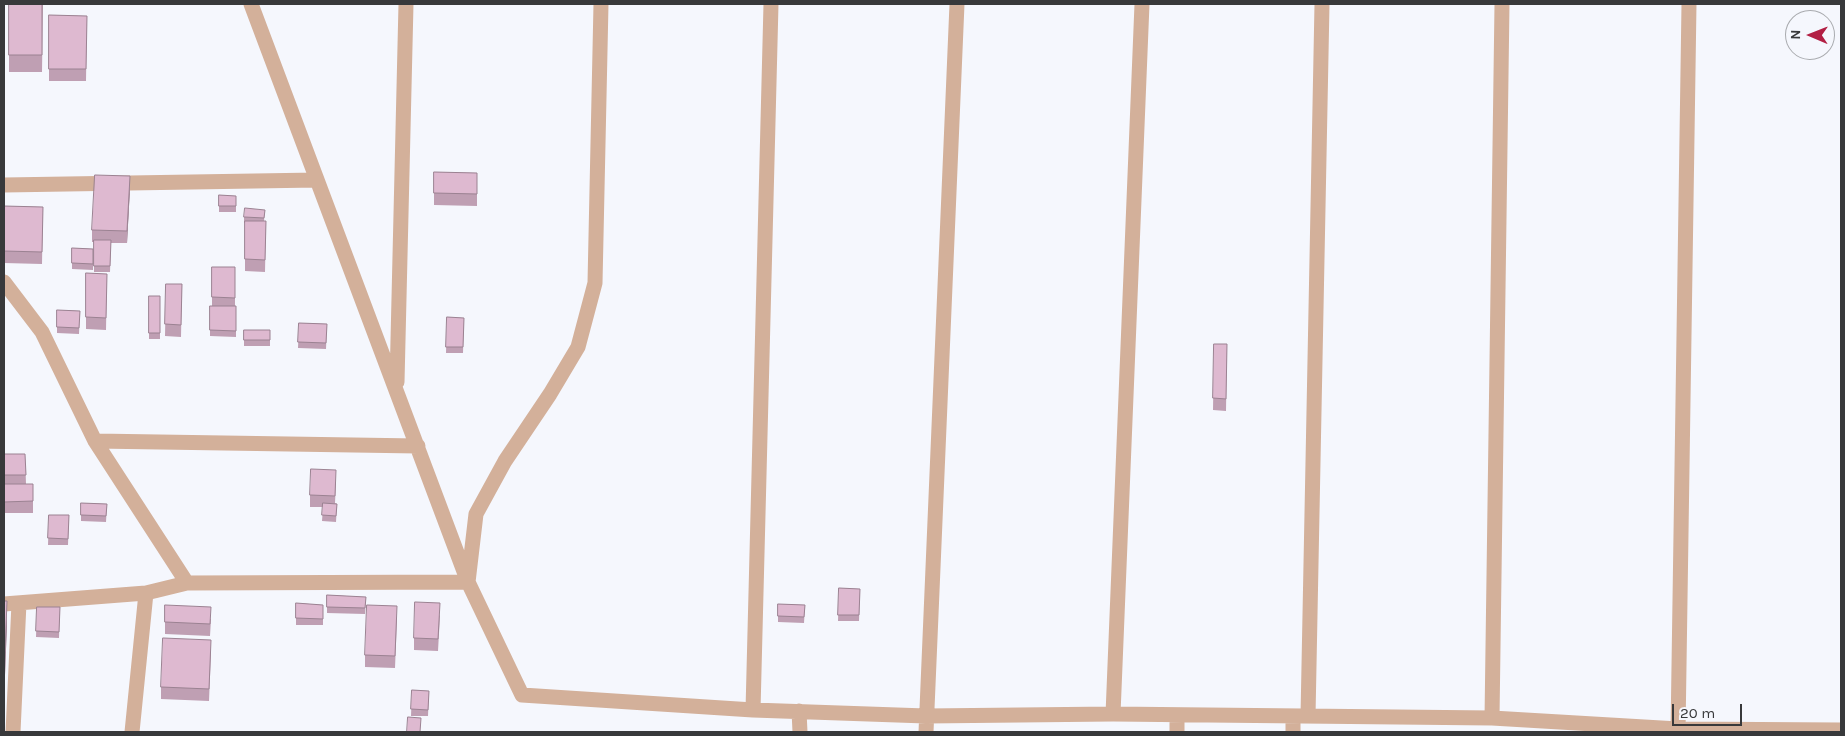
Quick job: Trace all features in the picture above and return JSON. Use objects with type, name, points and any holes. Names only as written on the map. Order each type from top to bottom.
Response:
[{"type":"street","points":[[251,4],[468,582],[522,695],[753,710],[926,716],[1113,714],[1492,718],[1556,727],[1678,730],[1841,730]]},
{"type":"street","points":[[397,390],[406,4]]},
{"type":"street","points":[[468,582],[476,514],[505,461],[550,394],[578,347],[595,282],[601,4]]},
{"type":"street","points":[[753,710],[771,4]]},
{"type":"street","points":[[926,732],[957,4]]},
{"type":"street","points":[[1113,714],[1142,4]]},
{"type":"street","points":[[1293,732],[1301,717],[1322,4]]},
{"type":"street","points":[[1492,718],[1502,4]]},
{"type":"street","points":[[1678,730],[1689,4]]},
{"type":"street","points":[[4,185],[317,180]]},
{"type":"street","points":[[4,282],[42,332],[95,441],[187,583]]},
{"type":"street","points":[[95,441],[418,446]]},
{"type":"street","points":[[4,604],[146,593],[187,583],[468,582]]},
{"type":"street","points":[[132,732],[146,593]]},
{"type":"street","points":[[13,732],[19,603]]},
{"type":"street","points":[[799,711],[800,732]]},
{"type":"street","points":[[1176,732],[1177,715]]},
{"type":"building","points":[[9,4],[42,4],[42,55],[9,55]]},
{"type":"building","points":[[49,15],[87,16],[86,69],[49,69]]},
{"type":"building","points":[[434,172],[477,173],[477,194],[434,193]]},
{"type":"building","points":[[95,175],[130,176],[127,231],[92,230]]},
{"type":"building","points":[[219,195],[236,196],[236,206],[219,206]]},
{"type":"building","points":[[4,206],[43,207],[42,252],[4,251]]},
{"type":"building","points":[[245,208],[265,210],[264,218],[244,217]]},
{"type":"building","points":[[245,221],[266,221],[265,260],[245,259]]},
{"type":"building","points":[[94,240],[111,240],[110,266],[94,266]]},
{"type":"building","points":[[72,248],[93,249],[93,264],[72,263]]},
{"type":"building","points":[[212,267],[235,267],[235,298],[212,297]]},
{"type":"building","points":[[86,273],[107,274],[106,318],[86,317]]},
{"type":"building","points":[[166,284],[182,284],[181,325],[165,324]]},
{"type":"building","points":[[149,296],[160,296],[160,333],[149,333]]},
{"type":"building","points":[[210,306],[236,306],[236,331],[210,330]]},
{"type":"building","points":[[57,310],[80,311],[79,328],[57,327]]},
{"type":"building","points":[[447,317],[464,318],[463,347],[446,347]]},
{"type":"building","points":[[299,323],[327,324],[326,343],[298,342]]},
{"type":"building","points":[[244,330],[270,330],[270,340],[244,340]]},
{"type":"building","points":[[1214,344],[1227,344],[1226,399],[1213,398]]},
{"type":"building","points":[[4,454],[25,454],[26,475],[4,475]]},
{"type":"building","points":[[311,469],[336,470],[335,496],[310,495]]},
{"type":"building","points":[[4,484],[33,484],[33,501],[4,502]]},
{"type":"building","points":[[81,503],[107,504],[106,516],[81,515]]},
{"type":"building","points":[[323,503],[337,504],[336,516],[322,515]]},
{"type":"building","points":[[49,515],[69,515],[68,539],[48,538]]},
{"type":"building","points":[[839,588],[860,589],[859,615],[838,615]]},
{"type":"building","points":[[327,595],[366,597],[365,608],[327,607]]},
{"type":"building","points":[[4,601],[7,601],[5,653],[4,653]]},
{"type":"building","points":[[415,602],[440,603],[438,639],[414,638]]},
{"type":"building","points":[[296,603],[323,605],[323,619],[296,618]]},
{"type":"building","points":[[778,604],[805,605],[804,617],[778,616]]},
{"type":"building","points":[[165,605],[211,607],[210,624],[165,622]]},
{"type":"building","points":[[367,605],[397,606],[395,656],[365,655]]},
{"type":"building","points":[[37,607],[60,607],[59,632],[36,631]]},
{"type":"building","points":[[163,638],[211,640],[209,689],[161,687]]},
{"type":"building","points":[[412,690],[429,691],[428,710],[411,709]]},
{"type":"building","points":[[408,717],[421,718],[420,732],[407,732]]}]
